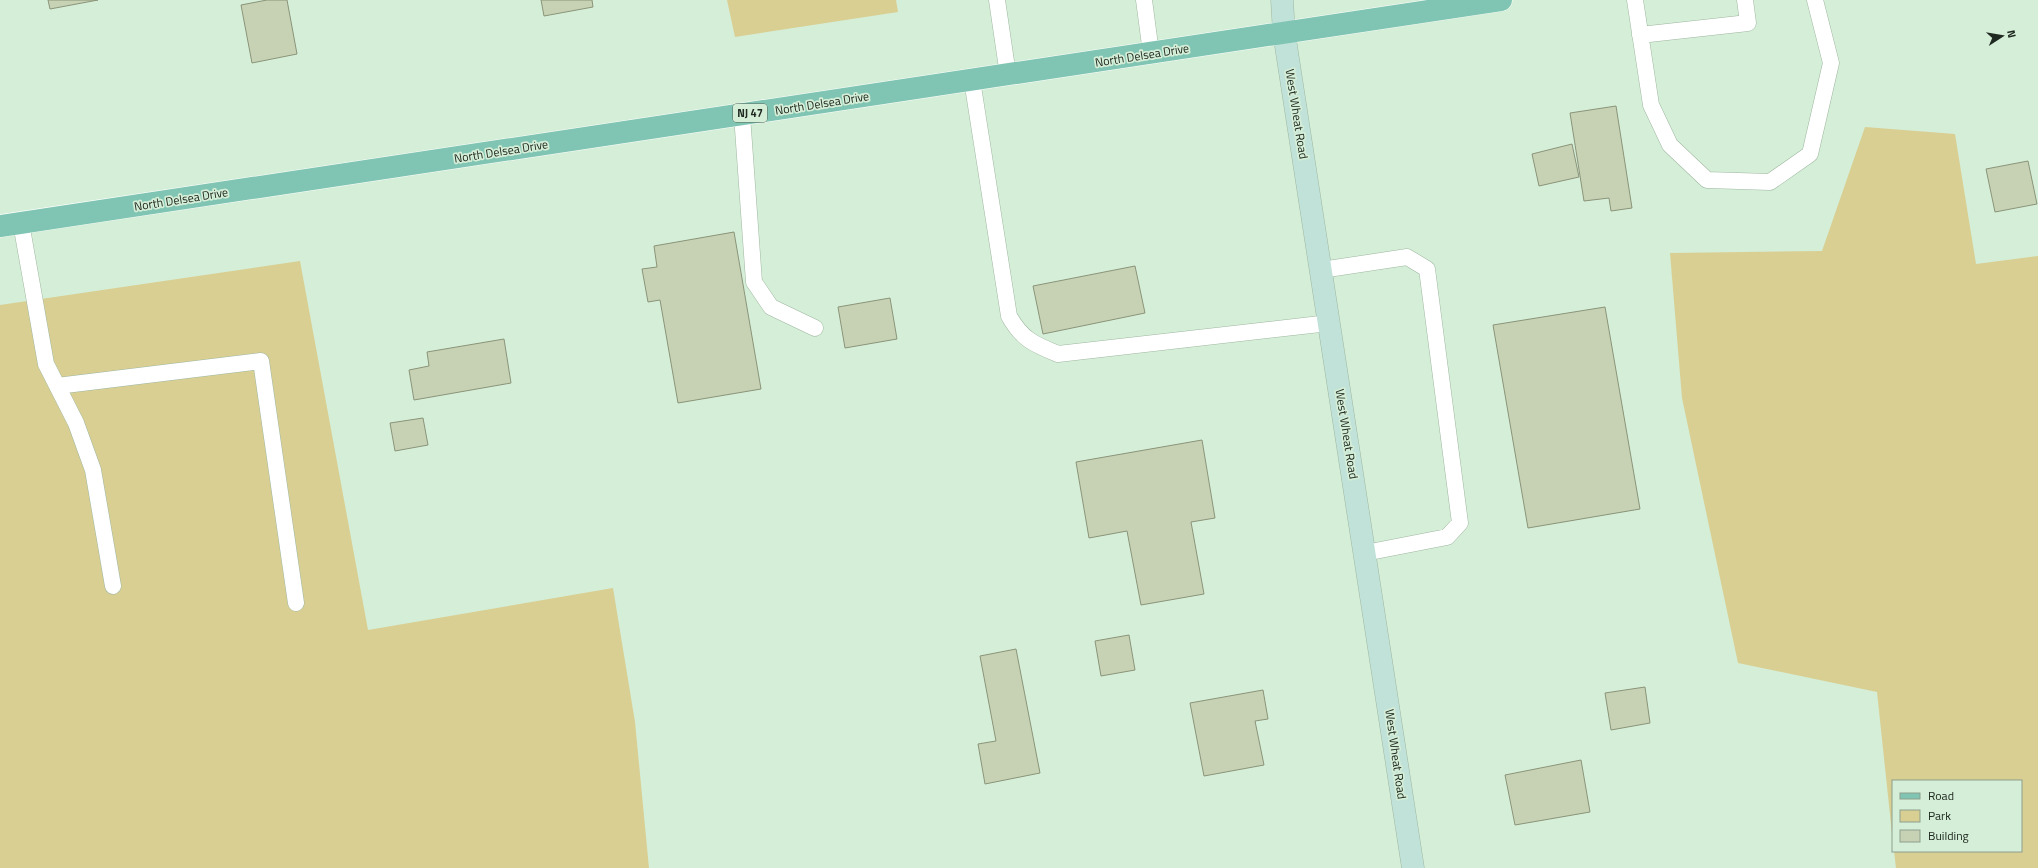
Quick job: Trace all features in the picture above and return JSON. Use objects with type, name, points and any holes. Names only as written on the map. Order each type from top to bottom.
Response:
[{"type":"main road","name":"North Delsea Drive","points":[[10,225],[1501,0]]},
{"type":"street","name":"West Wheat Road","points":[[1282,0],[1284,33],[1413,868]]},
{"type":"lane","points":[[997,0],[1008,75]]},
{"type":"lane","points":[[1144,0],[1152,53]]},
{"type":"lane","points":[[1635,0],[1651,105],[1670,145],[1707,180],[1770,182],[1810,154],[1831,63],[1815,0]]},
{"type":"lane","points":[[1640,35],[1748,23],[1745,0]]},
{"type":"lane","points":[[972,80],[1008,316],[1017,331],[1032,344],[1058,354],[1329,323]]},
{"type":"lane","points":[[742,115],[754,282],[771,307],[815,328]]},
{"type":"lane","points":[[10,225],[46,364],[76,423],[93,470],[113,586]]},
{"type":"lane","points":[[1321,270],[1407,257],[1427,269],[1460,523],[1447,537],[1365,554]]},
{"type":"lane","points":[[57,386],[261,361],[296,603]]},
{"type":"green space","points":[[727,0],[896,0],[898,12],[735,37]]},
{"type":"green space","points":[[1865,127],[1955,134],[1976,264],[2038,256],[2038,868],[1896,868],[1894,852],[2022,852],[2022,780],[1892,780],[1892,834],[1877,692],[1738,663],[1682,398],[1670,253],[1822,251]]},
{"type":"green space","points":[[300,261],[368,630],[613,588],[635,722],[649,868],[0,868],[0,305]]},
{"type":"building","points":[[48,0],[98,0],[50,9]]},
{"type":"building","points":[[267,0],[287,0],[297,54],[252,63],[241,5]]},
{"type":"building","points":[[541,0],[592,0],[593,7],[544,16]]},
{"type":"building","points":[[1616,106],[1632,208],[1611,211],[1609,198],[1584,201],[1570,113]]},
{"type":"building","points":[[1572,144],[1579,177],[1539,186],[1532,154]]},
{"type":"building","points":[[2028,161],[2037,204],[1995,212],[1986,169]]},
{"type":"building","points":[[734,232],[761,389],[678,403],[660,300],[648,302],[642,269],[657,267],[654,246]]},
{"type":"building","points":[[1135,266],[1145,313],[1043,334],[1033,286]]},
{"type":"building","points":[[890,298],[897,339],[845,348],[838,307]]},
{"type":"building","points":[[1605,307],[1640,509],[1528,528],[1493,325]]},
{"type":"building","points":[[504,339],[511,383],[414,400],[409,370],[429,366],[427,352]]},
{"type":"building","points":[[423,418],[428,445],[395,451],[390,423]]},
{"type":"building","points":[[1202,440],[1215,518],[1191,522],[1204,594],[1141,605],[1127,531],[1089,538],[1076,462]]},
{"type":"building","points":[[1129,635],[1135,670],[1101,676],[1095,641]]},
{"type":"building","points":[[1016,649],[1040,773],[985,784],[978,744],[996,741],[980,656]]},
{"type":"building","points":[[1645,687],[1650,723],[1611,730],[1605,693]]},
{"type":"building","points":[[1263,690],[1268,719],[1255,721],[1264,765],[1204,776],[1190,703]]},
{"type":"building","points":[[1581,760],[1590,812],[1515,825],[1505,775]]}]
